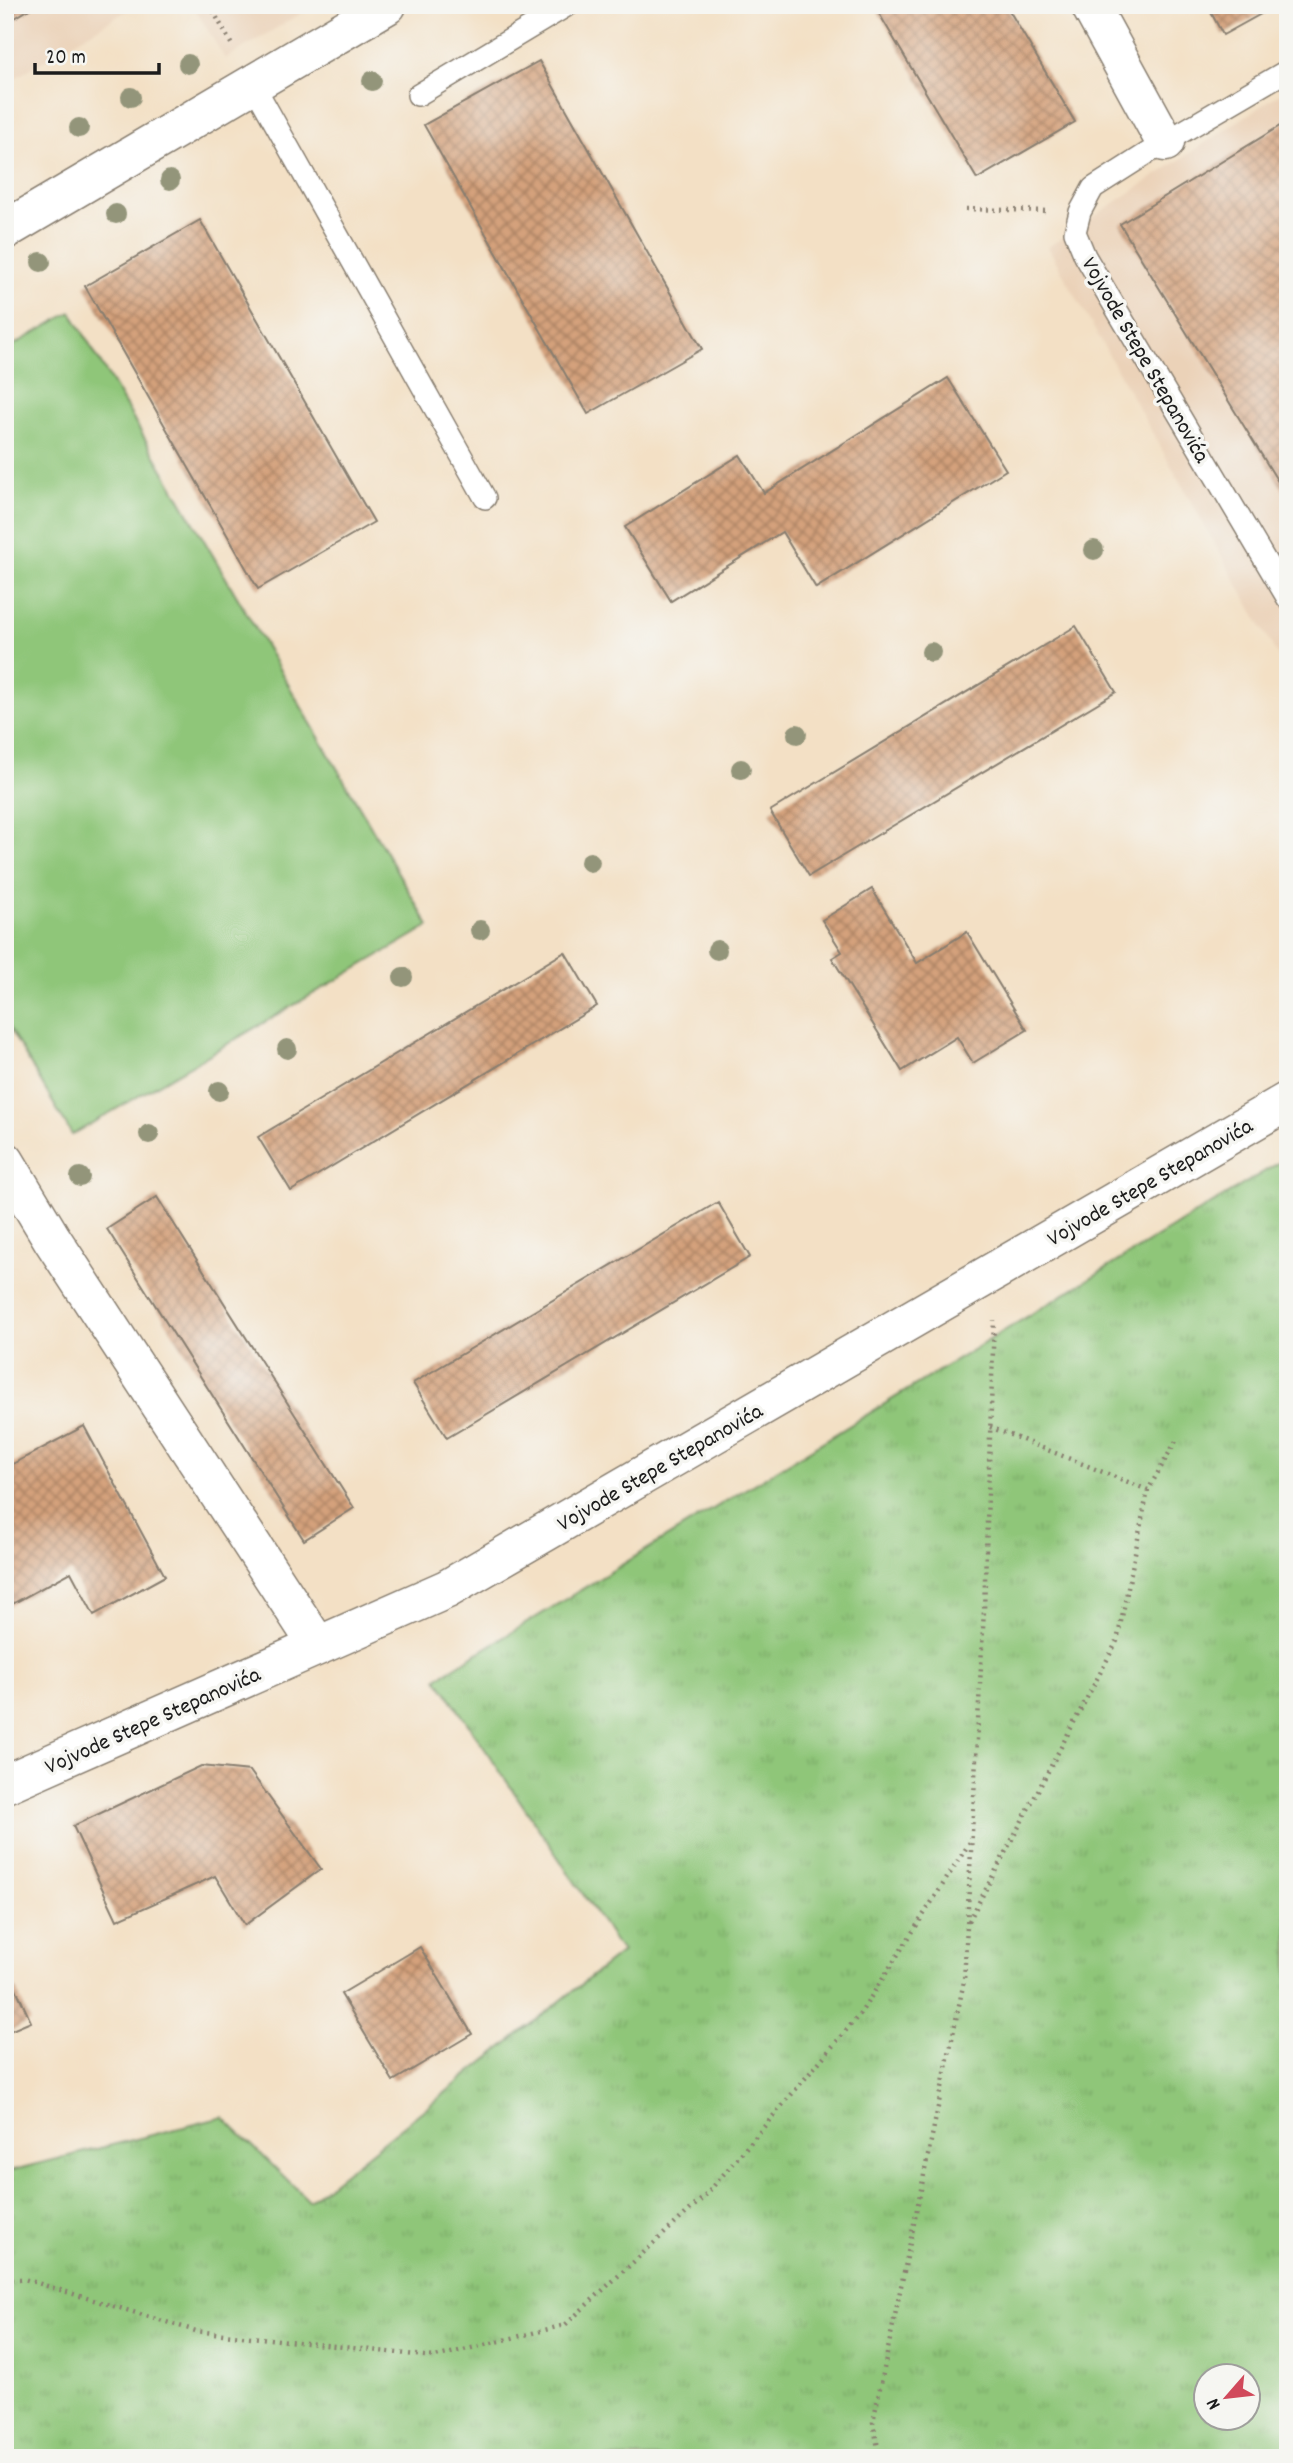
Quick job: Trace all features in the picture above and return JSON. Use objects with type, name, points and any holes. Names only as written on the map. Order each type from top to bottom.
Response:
[{"type":"street","points":[[5,230],[387,5]]},
{"type":"street","points":[[1090,5],[1165,142]]},
{"type":"street","name":"Vojvode Stepe Stepanovića","points":[[5,1784],[447,1589],[1288,1101]]},
{"type":"street","points":[[5,1161],[52,1239],[317,1646]]},
{"type":"lane","points":[[418,95],[568,5]]},
{"type":"lane","points":[[1080,212],[1093,188],[1288,70]]},
{"type":"lane","points":[[253,84],[485,498]]},
{"type":"lane","name":"Vojvode Stepe Stepanovića","points":[[1080,212],[1075,232],[1085,256],[1288,599]]},
{"type":"path","points":[[210,5],[253,84]]},
{"type":"path","points":[[965,209],[1080,212]]},
{"type":"path","points":[[880,2458],[873,2422],[964,1981],[984,1610],[995,1270]]},
{"type":"path","points":[[990,1427],[1148,1490]]},
{"type":"path","points":[[967,1925],[1117,1641],[1148,1490],[1176,1441]]},
{"type":"path","points":[[5,2279],[24,2279],[196,2331],[435,2357],[565,2325],[705,2196],[860,2014],[972,1839]]},
{"type":"shaded area","points":[[5,5],[136,5],[5,84]]},
{"type":"shaded area","points":[[193,5],[315,5],[225,59]]},
{"type":"shaded area","points":[[1288,88],[1288,674],[1048,247]]},
{"type":"green space","points":[[71,312],[429,926],[72,1135],[5,1021],[5,350]]},
{"type":"green space","points":[[1288,1157],[1288,2458],[5,2458],[5,2172],[223,2117],[309,2201],[622,1952],[437,1678]]},
{"type":"building","points":[[5,5],[36,5],[5,24]]},
{"type":"building","points":[[874,5],[1006,5],[1075,122],[977,179]]},
{"type":"building","points":[[1207,5],[1277,5],[1223,35]]},
{"type":"building","points":[[539,61],[702,349],[588,414],[424,125]]},
{"type":"building","points":[[1288,121],[1288,498],[1120,224]]},
{"type":"building","points":[[200,220],[374,522],[258,589],[85,286]]},
{"type":"building","points":[[948,378],[1006,470],[816,588],[782,532],[671,601],[625,527],[740,455],[764,493]]},
{"type":"building","points":[[1076,626],[1116,692],[809,876],[770,811]]},
{"type":"building","points":[[872,889],[917,963],[967,932],[1027,1030],[973,1063],[957,1037],[902,1071],[832,958],[842,952],[822,920]]},
{"type":"building","points":[[565,952],[597,1006],[291,1191],[258,1137]]},
{"type":"building","points":[[157,1197],[354,1508],[304,1540],[107,1229]]},
{"type":"building","points":[[718,1202],[750,1257],[447,1438],[413,1383]]},
{"type":"building","points":[[84,1426],[165,1576],[94,1615],[71,1572],[5,1608],[5,1468]]},
{"type":"building","points":[[201,1766],[250,1771],[321,1869],[245,1925],[215,1876],[117,1920],[73,1826]]},
{"type":"building","points":[[420,1947],[472,2034],[393,2081],[341,1994]]},
{"type":"building","points":[[5,1964],[31,2022],[5,2033]]}]
